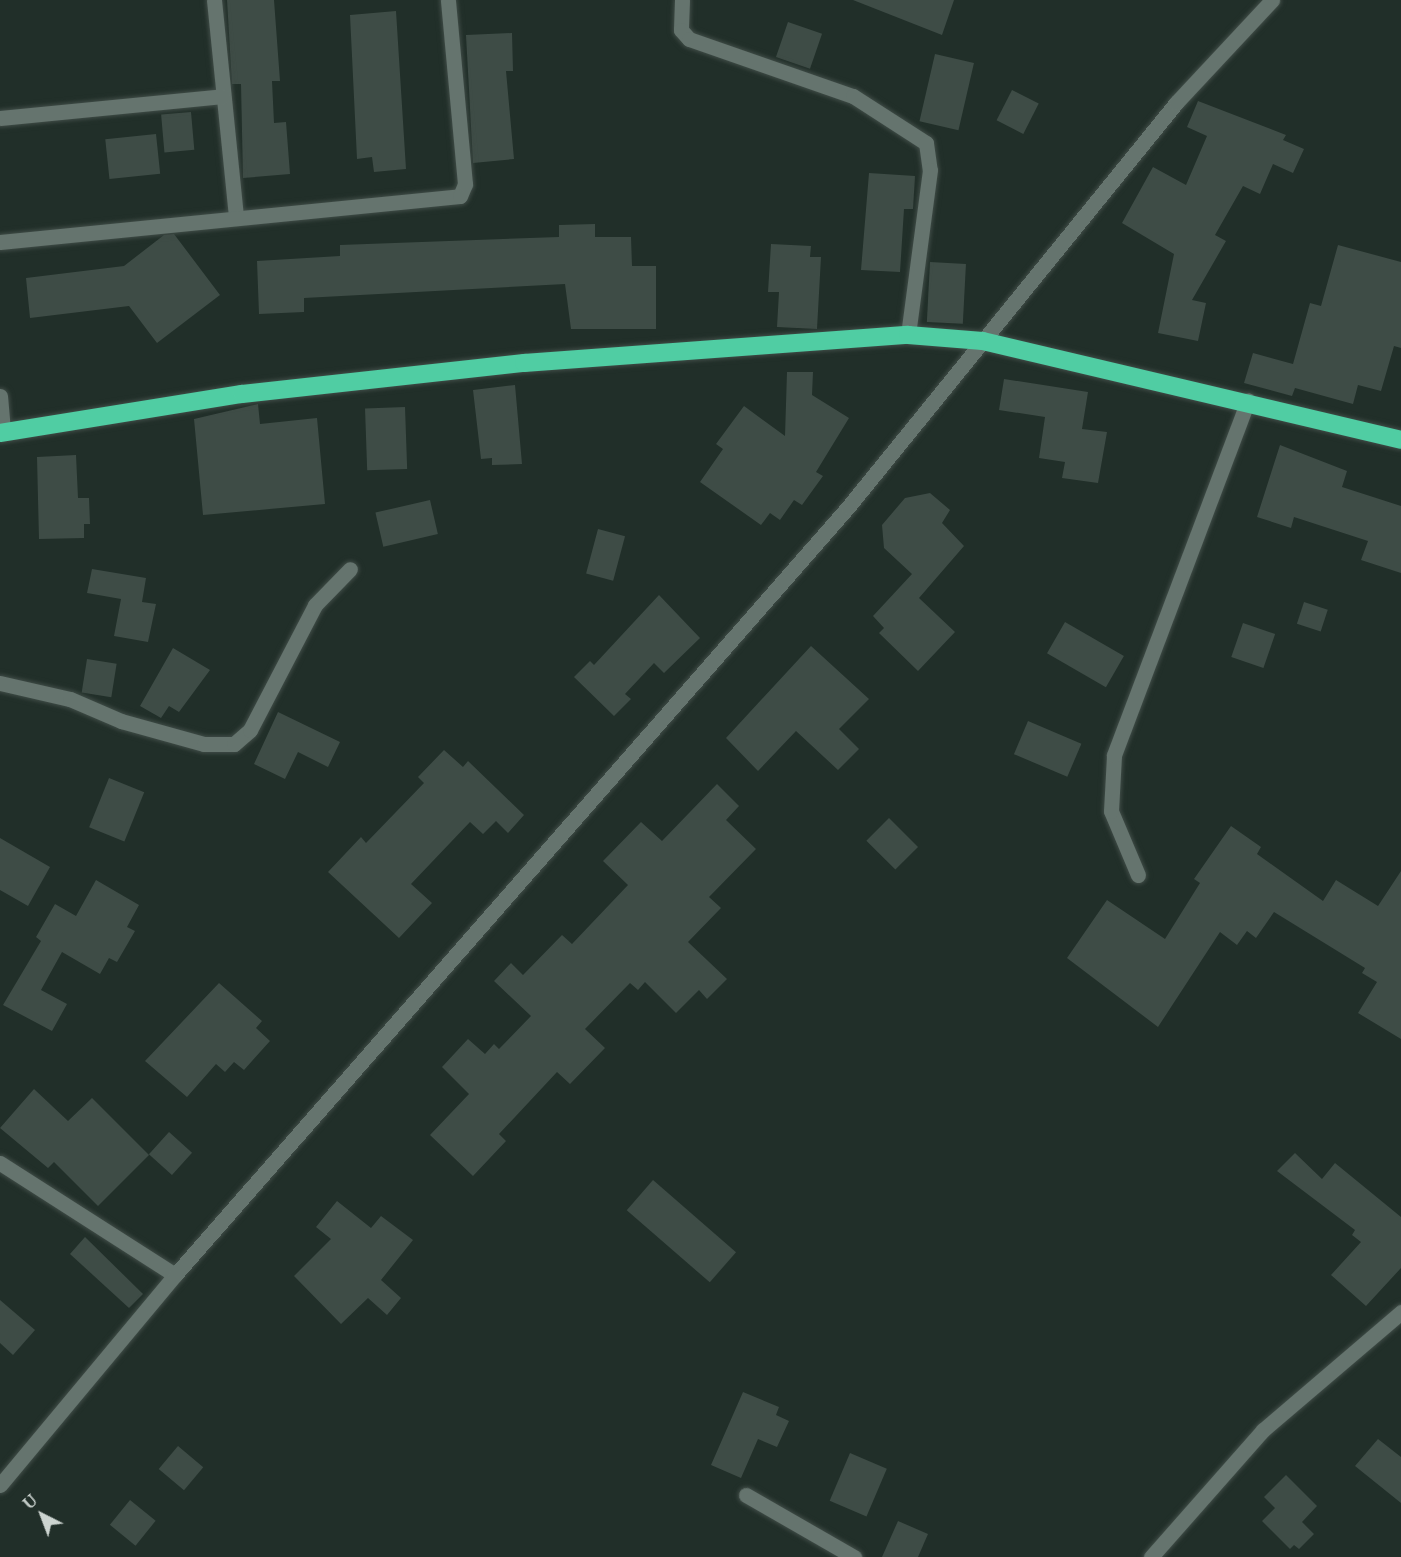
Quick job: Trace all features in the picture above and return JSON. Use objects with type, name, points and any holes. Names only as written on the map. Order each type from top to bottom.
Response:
[{"type":"highway","points":[[2,433],[243,394],[524,363],[908,335],[983,341],[1248,400],[1401,440]]},
{"type":"street","points":[[214,0],[236,214]]},
{"type":"street","points":[[0,242],[236,214],[460,196],[465,184],[448,0]]},
{"type":"street","points":[[682,0],[681,30],[689,39],[854,96],[926,142],[930,170],[908,335]]},
{"type":"street","points":[[0,1485],[175,1275],[840,516],[1176,103],[1272,0]]},
{"type":"street","points":[[0,118],[224,96]]},
{"type":"street","points":[[0,396],[2,433]]},
{"type":"street","points":[[1138,875],[1111,811],[1114,755],[1248,400]]},
{"type":"street","points":[[0,683],[70,699],[121,721],[204,744],[234,744],[250,730],[315,605],[350,569]]},
{"type":"street","points":[[0,1163],[175,1275]]},
{"type":"street","points":[[1150,1557],[1263,1430],[1401,1312]]},
{"type":"street","points":[[746,1495],[854,1557]]},
{"type":"building","points":[[227,0],[274,0],[280,81],[272,81],[274,123],[286,122],[290,174],[243,178],[241,84],[232,84]]},
{"type":"building","points":[[853,0],[954,0],[942,35]]},
{"type":"building","points":[[396,11],[406,169],[374,172],[372,157],[357,159],[350,15]]},
{"type":"building","points":[[788,22],[822,34],[810,69],[776,57]]},
{"type":"building","points":[[512,33],[513,71],[506,71],[514,159],[473,163],[466,35]]},
{"type":"building","points":[[935,54],[974,63],[958,130],[919,121]]},
{"type":"building","points":[[1012,90],[1039,104],[1023,134],[997,120]]},
{"type":"building","points":[[1198,101],[1286,135],[1283,140],[1304,149],[1293,173],[1273,164],[1260,194],[1243,186],[1215,235],[1226,241],[1192,300],[1206,303],[1198,341],[1158,333],[1174,254],[1122,223],[1153,167],[1186,185],[1207,136],[1187,127]]},
{"type":"building","points":[[191,112],[194,150],[164,152],[161,115]]},
{"type":"building","points":[[156,134],[160,174],[109,179],[105,139]]},
{"type":"building","points":[[869,173],[915,176],[913,209],[904,209],[900,272],[861,270]]},
{"type":"building","points":[[595,224],[595,237],[631,237],[632,266],[656,266],[656,329],[571,329],[565,284],[304,298],[304,312],[259,314],[257,261],[340,256],[340,245],[559,237],[559,225]]},
{"type":"building","points":[[174,234],[220,295],[157,343],[129,306],[30,318],[26,278],[124,266],[164,235]]},
{"type":"building","points":[[771,244],[811,246],[810,257],[821,257],[817,329],[777,327],[779,292],[768,292]]},
{"type":"building","points":[[1338,245],[1401,262],[1401,348],[1394,346],[1381,391],[1358,385],[1353,404],[1295,388],[1292,396],[1244,383],[1253,353],[1293,364],[1310,303],[1321,306]]},
{"type":"building","points":[[930,262],[966,264],[963,324],[927,322]]},
{"type":"building","points":[[787,372],[813,372],[812,395],[849,418],[816,472],[823,476],[802,505],[794,500],[780,520],[770,513],[761,525],[700,482],[723,449],[716,444],[744,406],[785,436]]},
{"type":"building","points":[[1004,379],[1088,392],[1082,429],[1107,432],[1098,483],[1062,478],[1065,462],[1039,458],[1045,417],[999,410]]},
{"type":"building","points":[[515,385],[522,464],[492,465],[492,458],[481,459],[473,390]]},
{"type":"building","points":[[258,404],[260,424],[317,418],[325,504],[203,515],[194,419]]},
{"type":"building","points":[[405,407],[407,469],[367,470],[365,408]]},
{"type":"building","points":[[1280,445],[1347,471],[1342,487],[1401,506],[1401,573],[1361,560],[1368,541],[1294,517],[1291,528],[1257,517]]},
{"type":"building","points":[[76,455],[78,498],[89,498],[90,524],[84,524],[84,538],[39,539],[37,457]]},
{"type":"building","points":[[930,493],[950,510],[942,523],[964,546],[919,598],[955,632],[918,671],[879,633],[884,628],[873,616],[912,574],[884,548],[882,525],[905,498]]},
{"type":"building","points":[[430,500],[438,534],[383,547],[375,513]]},
{"type":"building","points":[[598,529],[625,536],[613,581],[586,573]]},
{"type":"building","points":[[92,569],[146,578],[142,602],[156,604],[148,642],[114,636],[121,599],[87,593]]},
{"type":"building","points":[[659,595],[700,638],[664,673],[654,663],[625,694],[631,699],[614,716],[574,677],[590,661],[594,665]]},
{"type":"building","points":[[1304,602],[1328,610],[1321,632],[1297,624]]},
{"type":"building","points":[[1065,622],[1124,656],[1106,687],[1047,653]]},
{"type":"building","points":[[1243,623],[1275,634],[1263,668],[1231,657]]},
{"type":"building","points":[[811,646],[869,699],[839,729],[859,749],[838,770],[796,731],[758,771],[726,738]]},
{"type":"building","points":[[173,648],[210,670],[179,712],[169,706],[161,718],[140,706]]},
{"type":"building","points":[[87,659],[117,664],[111,697],[82,693]]},
{"type":"building","points":[[278,712],[340,742],[328,767],[298,752],[285,779],[254,764]]},
{"type":"building","points":[[1028,721],[1081,744],[1067,777],[1014,754]]},
{"type":"building","points":[[444,750],[463,767],[468,761],[524,815],[508,833],[496,821],[483,834],[470,822],[411,884],[432,903],[399,938],[328,872],[361,837],[366,843],[424,783],[418,777]]},
{"type":"building","points":[[109,778],[144,792],[124,841],[89,827]]},
{"type":"building","points":[[717,784],[739,806],[726,820],[756,849],[709,897],[721,908],[688,942],[727,979],[707,999],[699,990],[676,1013],[645,982],[638,990],[630,983],[585,1029],[605,1048],[570,1084],[557,1072],[499,1134],[506,1141],[473,1176],[430,1135],[469,1094],[442,1067],[468,1039],[485,1054],[494,1044],[499,1049],[531,1016],[494,981],[511,963],[523,975],[562,935],[572,944],[628,885],[603,861],[641,822],[662,841]]},
{"type":"building","points":[[889,818],[918,847],[895,870],[866,841]]},
{"type":"building","points":[[1231,826],[1261,847],[1257,854],[1323,901],[1336,880],[1378,906],[1401,871],[1401,1039],[1358,1013],[1377,982],[1362,973],[1365,968],[1274,912],[1256,938],[1247,931],[1237,945],[1220,932],[1158,1027],[1067,958],[1107,900],[1165,939],[1200,883],[1194,879]]},
{"type":"building","points":[[0,838],[50,867],[28,906],[0,890]]},
{"type":"building","points":[[96,880],[139,905],[127,927],[135,931],[117,962],[109,958],[100,974],[62,952],[41,990],[67,1004],[52,1031],[3,1005],[41,941],[36,937],[55,904],[76,916]]},
{"type":"building","points":[[219,983],[262,1021],[256,1028],[270,1041],[244,1070],[234,1062],[225,1072],[216,1064],[187,1097],[145,1061]]},
{"type":"building","points":[[34,1089],[68,1121],[92,1098],[149,1155],[98,1206],[54,1162],[48,1168],[0,1128]]},
{"type":"building","points":[[169,1132],[192,1153],[172,1175],[149,1154]]},
{"type":"building","points":[[1295,1153],[1322,1179],[1335,1163],[1401,1217],[1401,1268],[1366,1306],[1331,1275],[1361,1242],[1352,1235],[1355,1230],[1277,1171]]},
{"type":"building","points":[[653,1180],[736,1252],[710,1282],[627,1210]]},
{"type":"building","points":[[337,1201],[371,1228],[381,1216],[413,1240],[381,1280],[401,1298],[387,1315],[368,1298],[341,1324],[294,1276],[331,1239],[316,1227]]},
{"type":"building","points":[[85,1237],[143,1294],[129,1308],[70,1254]]},
{"type":"building","points":[[0,1300],[35,1330],[13,1355],[0,1343]]},
{"type":"building","points":[[743,1392],[779,1407],[776,1415],[789,1421],[777,1447],[758,1439],[741,1478],[711,1465]]},
{"type":"building","points":[[1378,1439],[1401,1457],[1401,1503],[1355,1466]]},
{"type":"building","points":[[178,1446],[203,1467],[184,1490],[159,1469]]},
{"type":"building","points":[[850,1453],[887,1469],[867,1516],[830,1501]]},
{"type":"building","points":[[1286,1475],[1317,1506],[1302,1522],[1314,1534],[1299,1549],[1294,1545],[1290,1549],[1262,1521],[1275,1508],[1264,1497]]},
{"type":"building","points":[[130,1500],[156,1521],[136,1546],[110,1525]]},
{"type":"building","points":[[898,1521],[928,1534],[918,1557],[882,1557]]}]
